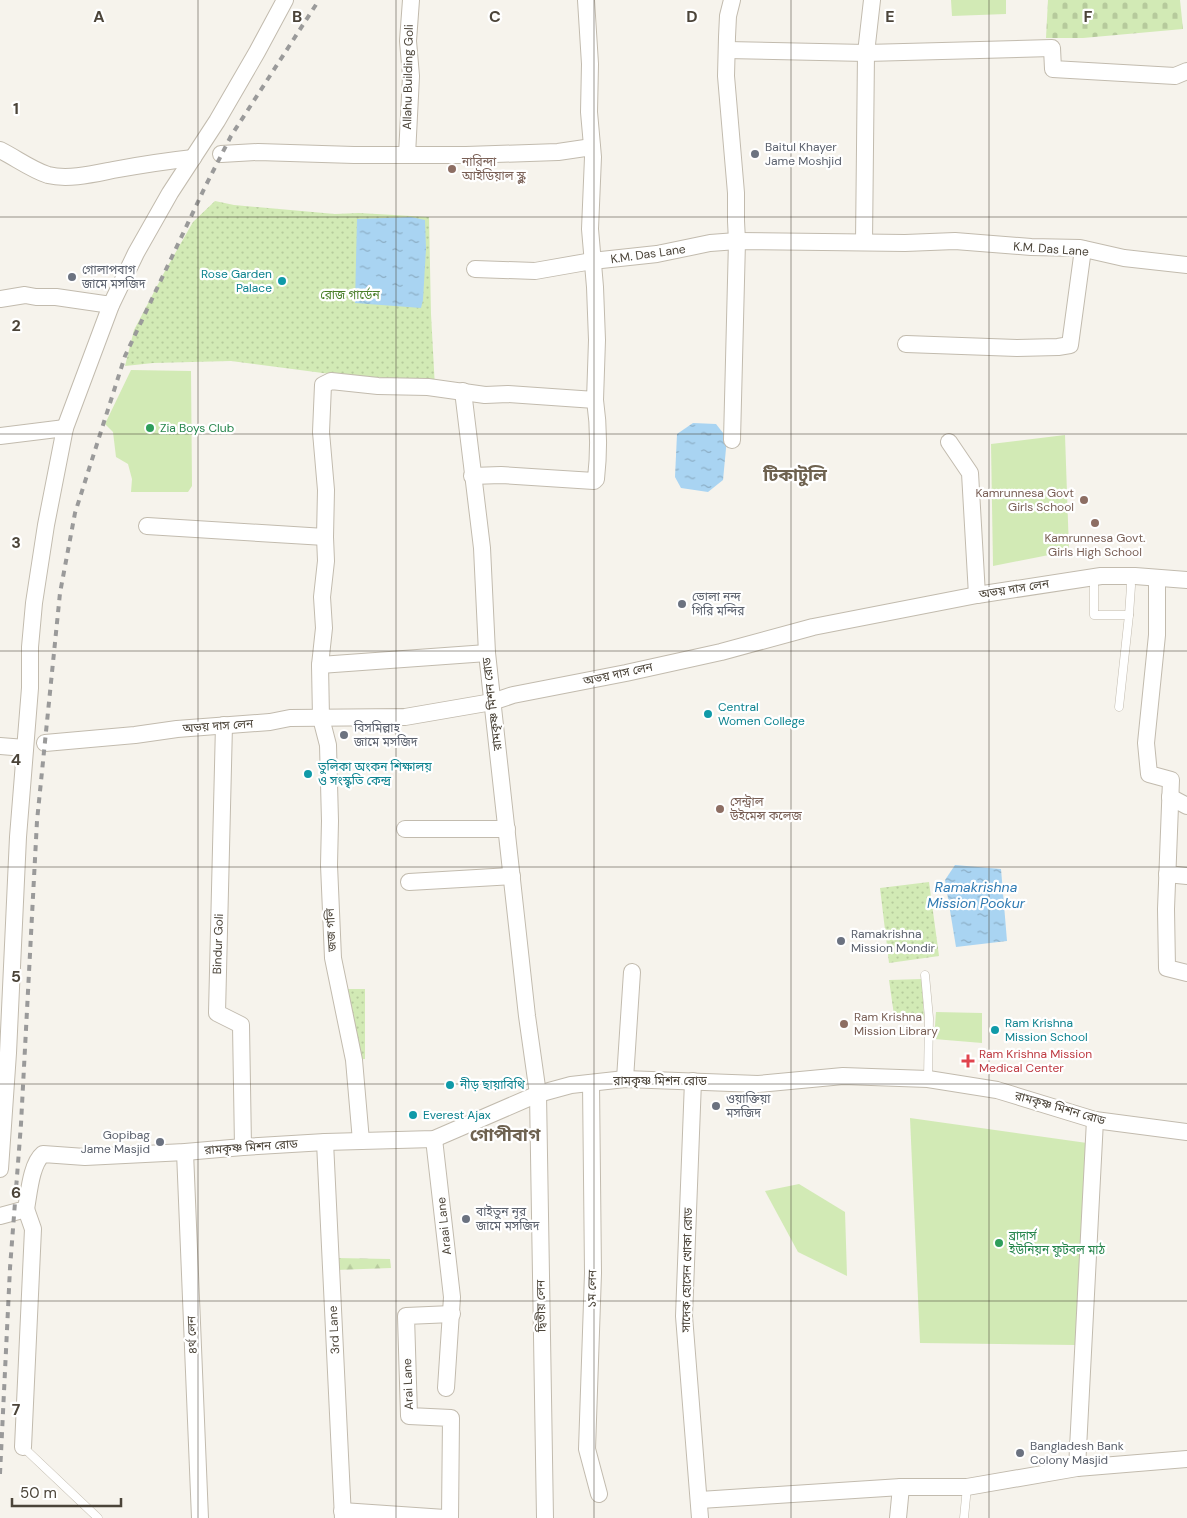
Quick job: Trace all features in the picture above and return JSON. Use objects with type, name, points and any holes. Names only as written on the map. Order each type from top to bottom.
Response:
[{"type":"street","points":[[0,1170],[4,1053],[30,688],[30,647],[34,603],[46,525],[64,428],[111,304],[136,253],[170,193],[257,52],[285,0]]},
{"type":"street","name":"Allahu Building Goli","points":[[407,155],[410,76],[408,41],[411,0]]},
{"type":"street","name":"K.M. Das Lane","points":[[586,0],[590,64],[589,112],[592,147],[590,229],[592,261],[657,254],[710,243],[738,241],[905,243],[955,241],[1083,249],[1124,258],[1187,265]]},
{"type":"street","points":[[732,0],[726,37],[738,241],[732,440]]},
{"type":"street","points":[[864,242],[866,53],[872,0]]},
{"type":"street","points":[[727,50],[866,53],[1052,48],[1053,69],[1175,76],[1187,72]]},
{"type":"street","points":[[221,154],[258,152],[354,156],[466,155],[558,152],[592,147]]},
{"type":"street","points":[[0,150],[36,169],[56,176],[92,174],[193,158]]},
{"type":"street","points":[[906,344],[1017,348],[1070,345],[1083,249]]},
{"type":"street","points":[[472,476],[501,475],[594,482],[596,479],[599,448],[595,400],[597,340],[592,261],[536,271],[475,269]]},
{"type":"street","points":[[0,299],[25,295],[111,304]]},
{"type":"street","name":"জজ গলি","points":[[361,1140],[354,1060],[333,958],[329,865],[328,745],[321,718],[320,665],[324,628],[322,597],[326,561],[326,490],[321,432],[323,385],[331,381],[463,391]]},
{"type":"street","points":[[463,391],[485,395],[508,394],[595,400]]},
{"type":"street","name":"রামকৃষ্ণ মিশন রোড","points":[[463,391],[482,548],[486,653],[527,1016]]},
{"type":"street","points":[[0,436],[64,428]]},
{"type":"street","points":[[949,442],[970,473],[977,594]]},
{"type":"street","points":[[147,526],[325,538]]},
{"type":"street","name":"অভয় দাস লেন","points":[[45,743],[135,735],[177,729],[270,722],[290,718],[405,717],[492,702],[513,695],[721,652],[813,627],[977,594],[1094,577],[1130,576],[1187,580]]},
{"type":"street","points":[[1157,578],[1157,635],[1146,743],[1149,774],[1171,780],[1167,874],[1167,968],[1187,973]]},
{"type":"street","points":[[320,665],[486,653]]},
{"type":"street","name":"Bindur Goli","points":[[224,725],[216,1013],[241,1025],[243,1147]]},
{"type":"street","points":[[0,746],[26,748]]},
{"type":"street","points":[[1170,797],[1187,806]]},
{"type":"street","points":[[405,829],[507,829]]},
{"type":"street","points":[[1167,874],[1187,876]]},
{"type":"street","points":[[409,882],[512,876]]},
{"type":"street","points":[[625,1079],[632,972]]},
{"type":"street","name":"দ্বিতীয় লেন","points":[[527,1016],[538,1094],[545,1518]]},
{"type":"street","name":"রামকৃষ্ণ মিশন রোড","points":[[26,1209],[34,1167],[38,1158],[43,1154],[85,1157],[361,1140],[434,1139],[538,1094],[570,1085],[625,1079],[758,1084],[844,1076],[928,1079],[997,1090],[1095,1120],[1183,1133]]},
{"type":"street","name":"সাদেক হোসেন খোকা রোড","points":[[693,1081],[684,1316],[700,1518]]},
{"type":"street","name":"১ম লেন","points":[[591,1083],[593,1273],[587,1449],[599,1494]]},
{"type":"street","points":[[1077,1468],[1095,1120]]},
{"type":"street","name":"Araai Lane","points":[[434,1139],[452,1297],[446,1388]]},
{"type":"street","name":"3rd Lane","points":[[325,1142],[342,1514]]},
{"type":"street","name":"৪র্থ লেন","points":[[185,1152],[200,1518]]},
{"type":"street","points":[[0,1216],[26,1209],[33,1229],[23,1448]]},
{"type":"street","name":"Arai Lane","points":[[450,1518],[451,1418],[409,1416],[406,1316],[452,1314]]},
{"type":"street","points":[[700,1500],[901,1488],[967,1487],[1077,1468],[1187,1458]]},
{"type":"street","points":[[898,1518],[901,1488]]},
{"type":"street","points":[[342,1514],[445,1518]]},
{"type":"lane","points":[[1120,707],[1129,615],[1130,576]]},
{"type":"lane","points":[[1094,577],[1094,615],[1129,615]]},
{"type":"lane","points":[[925,975],[929,1018],[928,1079]]},
{"type":"lane","points":[[23,1448],[98,1518]]},
{"type":"lane","points":[[964,1518],[967,1487]]},
{"type":"green space","points":[[951,0],[1006,0],[1006,14],[952,16]]},
{"type":"green space","points":[[1048,0],[1180,0],[1183,29],[1083,38],[1046,38]]},
{"type":"green space","name":"রোজ গার্ডেন","points":[[215,201],[234,205],[335,214],[359,213],[429,217],[435,388],[378,377],[361,378],[231,361],[153,363],[125,366],[134,330],[165,271],[193,222]]},
{"type":"green space","name":"Zia Boys Club","points":[[131,370],[191,371],[192,486],[188,492],[131,492],[132,479],[128,464],[116,457],[113,432],[105,424]]},
{"type":"green space","points":[[1065,435],[1069,551],[993,566],[991,444]]},
{"type":"green space","points":[[929,882],[939,956],[889,963],[880,888]]},
{"type":"green space","points":[[922,979],[924,1020],[895,1022],[889,980]]},
{"type":"green space","points":[[339,989],[365,989],[365,1059],[354,1060]]},
{"type":"green space","points":[[936,1012],[982,1013],[982,1043],[934,1039]]},
{"type":"green space","name":"ব্রাদার্স ইউনিয়ন ফুটবল মাঠ","points":[[910,1118],[1087,1143],[1076,1345],[920,1343]]},
{"type":"green space","points":[[799,1184],[845,1212],[847,1276],[798,1252],[765,1191]]},
{"type":"green space","points":[[336,1258],[390,1259],[391,1268],[336,1270]]},
{"type":"water","points":[[411,217],[425,220],[426,249],[421,308],[355,303],[357,219]]},
{"type":"water","points":[[693,423],[716,424],[727,438],[723,480],[708,492],[681,488],[675,477],[677,434]]},
{"type":"water","name":"Ramakrishna Mission Pookur","points":[[955,865],[1001,869],[1007,941],[956,947],[945,880]]},
{"type":"railway","points":[[0,1474],[10,1268],[21,1124],[37,821],[60,593],[75,513],[125,356],[205,187],[231,136],[319,0]]},
{"type":"place","name":"Baitul Khayer Jame Moshjid","points":[[755,154]]},
{"type":"place","name":"নারিন্দা আইডিয়াল স্কুল","points":[[452,169]]},
{"type":"place","name":"গোলাপবাগ জামে মসজিদ","points":[[72,277]]},
{"type":"place","name":"Rose Garden Palace","points":[[282,281]]},
{"type":"place","name":"Zia Boys Club","points":[[150,428]]},
{"type":"place","name":"Kamrunnesa Govt Girls School","points":[[1084,500]]},
{"type":"place","name":"Kamrunnesa Govt. Girls High School","points":[[1095,523]]},
{"type":"place","name":"ভোলা নন্দ গিরি মন্দির","points":[[682,604]]},
{"type":"place","name":"Central Women College","points":[[708,714]]},
{"type":"place","name":"বিসমিল্লাহ জামে মসজিদ","points":[[344,735]]},
{"type":"place","name":"তুলিকা অংকন শিক্ষালয় ও সংস্কৃতি কেন্দ্র","points":[[308,774]]},
{"type":"place","name":"সেন্ট্রাল উইমেন্স কলেজ","points":[[720,809]]},
{"type":"place","name":"Ramakrishna Mission Mondir","points":[[841,941]]},
{"type":"place","name":"Ram Krishna Mission Library","points":[[844,1024]]},
{"type":"place","name":"Ram Krishna Mission School","points":[[995,1030]]},
{"type":"place","name":"Ram Krishna Mission Medical Center","points":[[968,1061]]},
{"type":"place","name":"নীড় ছায়াবিথি","points":[[450,1085]]},
{"type":"place","name":"ওয়াক্তিয়া মসজিদ","points":[[716,1106]]},
{"type":"place","name":"Everest Ajax","points":[[413,1115]]},
{"type":"place","name":"Gopibag Jame Masjid","points":[[160,1142]]},
{"type":"place","name":"বাইতুন নূর জামে মসজিদ","points":[[466,1219]]},
{"type":"place","name":"ব্রাদার্স ইউনিয়ন ফুটবল মাঠ","points":[[999,1243]]},
{"type":"place","name":"Bangladesh Bank Colony Masjid","points":[[1020,1453]]},
{"type":"district","name":"টিকাটুলি","points":[[795,475]]},
{"type":"district","name":"গোপীবাগ","points":[[505,1135]]}]
